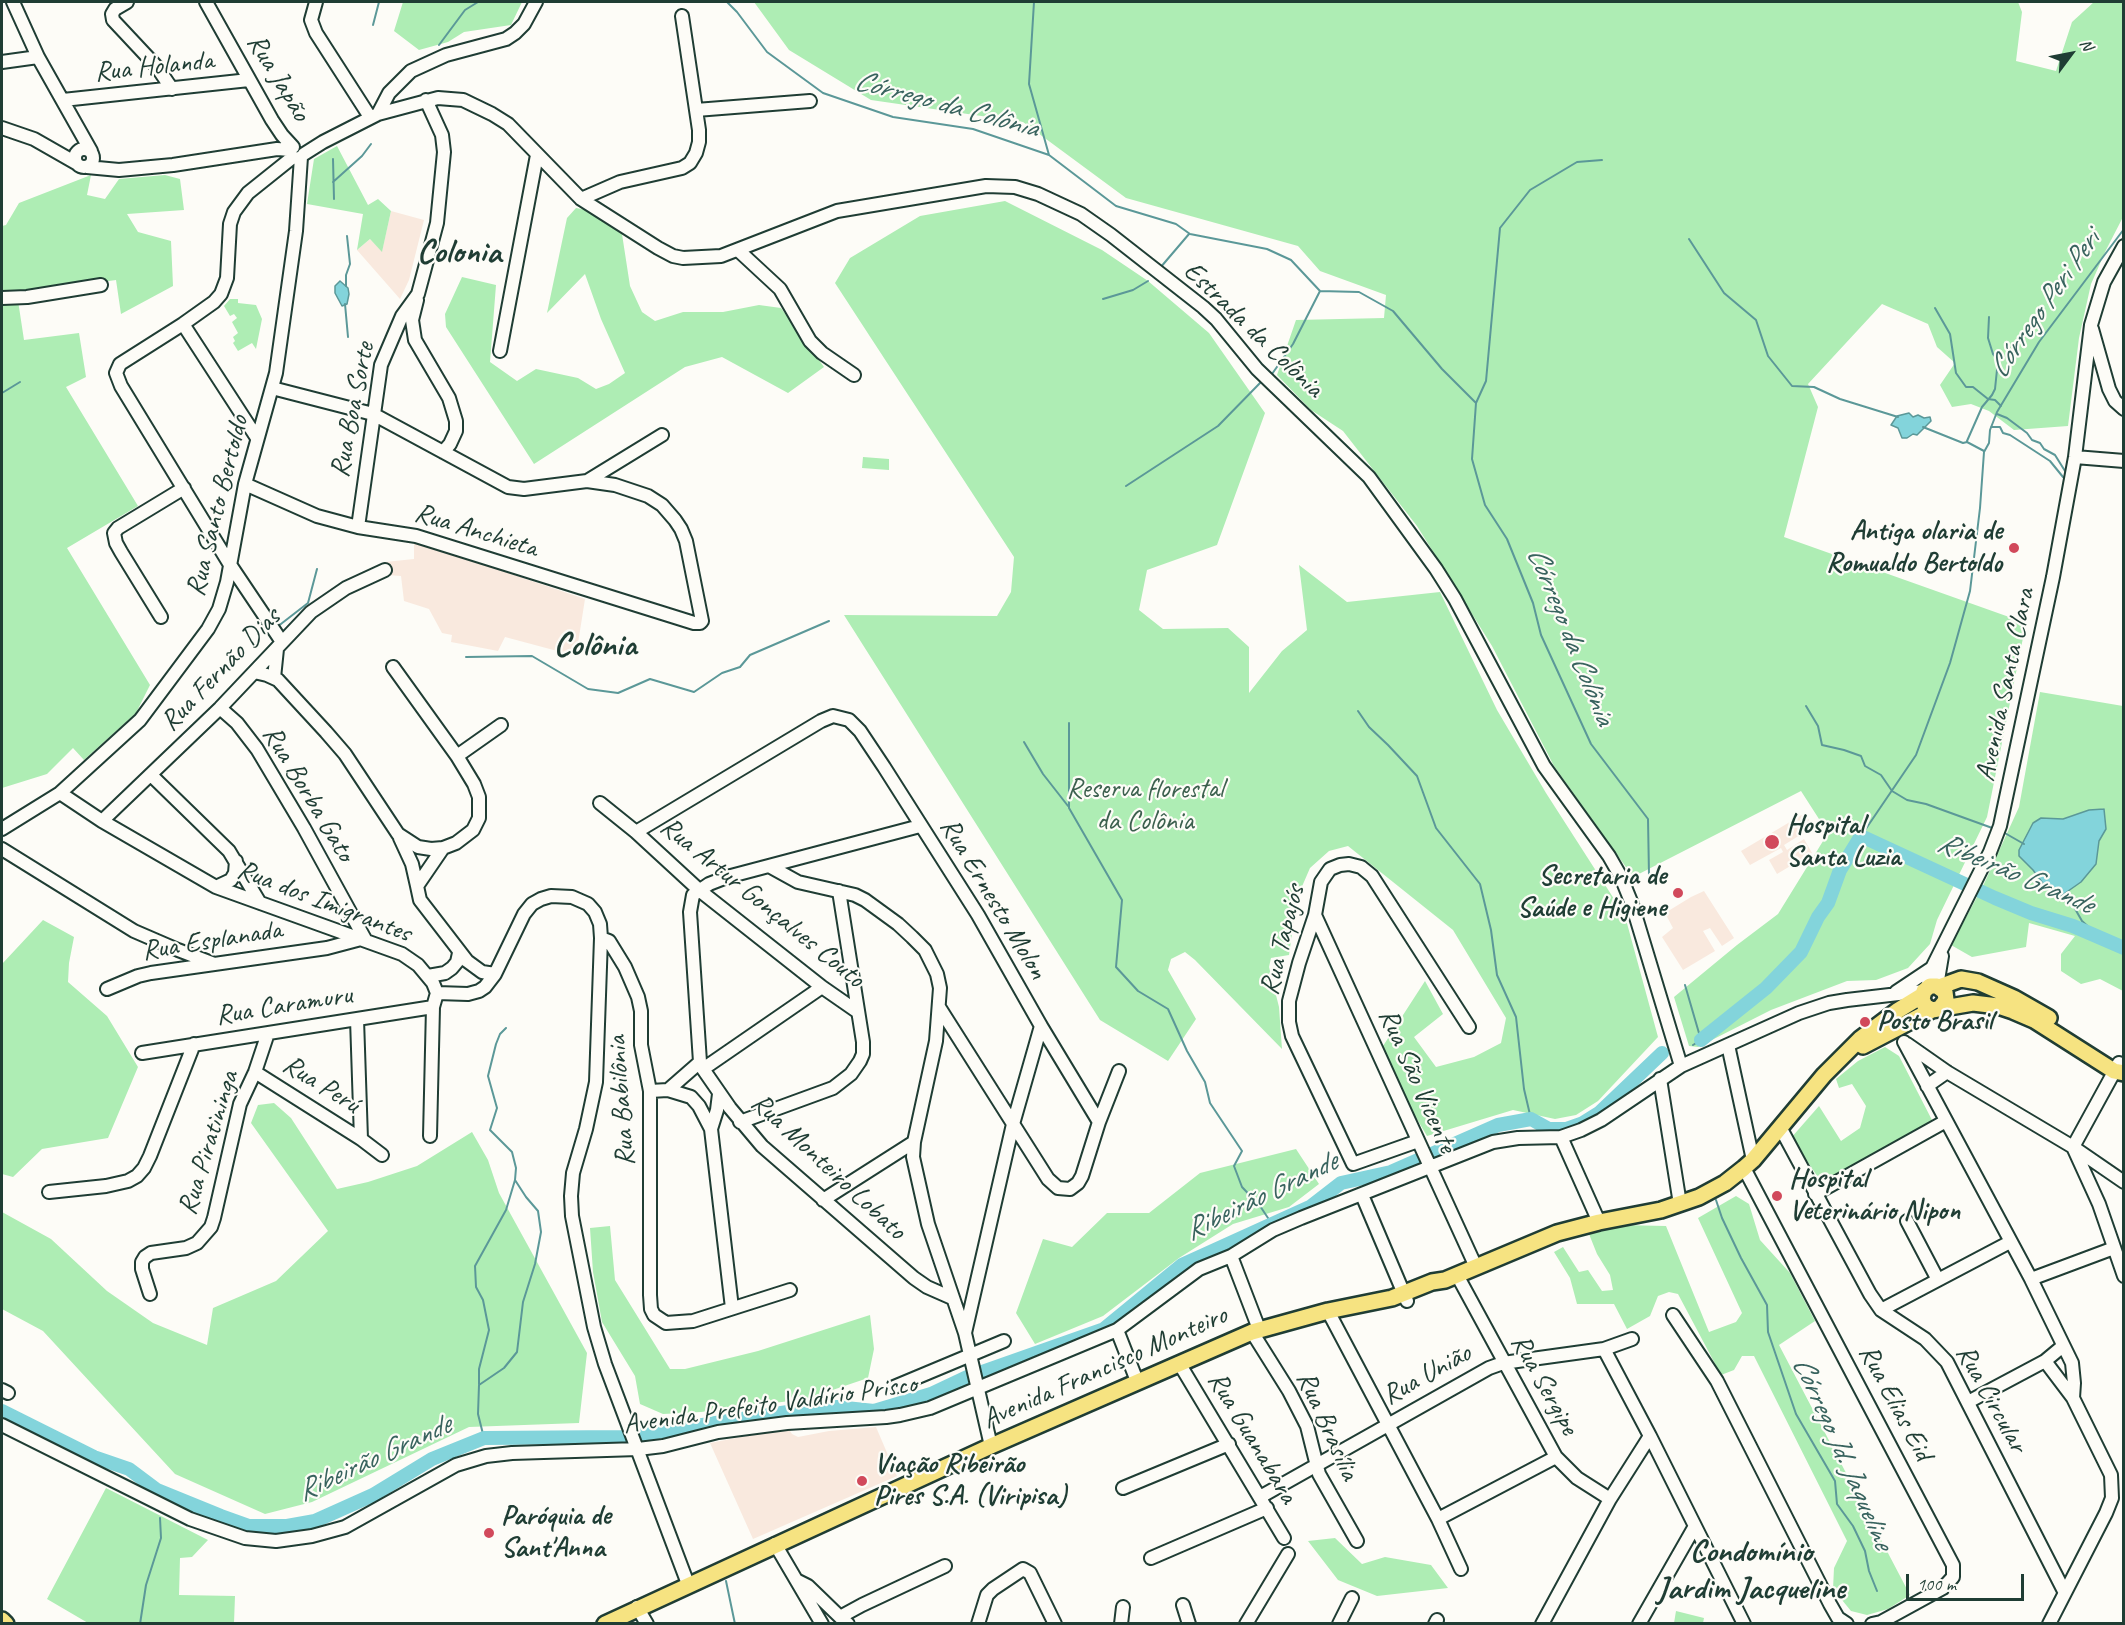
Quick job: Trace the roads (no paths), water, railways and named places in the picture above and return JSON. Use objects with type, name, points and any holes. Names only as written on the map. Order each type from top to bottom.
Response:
[{"type":"main road","name":"Avenida Francisco Monteiro","points":[[605,1623],[992,1446],[1255,1331],[1329,1314],[1366,1312],[1435,1288],[1451,1277],[1557,1233],[1680,1204],[1699,1197],[1725,1183],[1749,1164],[1824,1075],[1844,1055],[1886,1027],[1930,989],[1961,979],[1978,982],[2040,1012],[2120,1069]]},
{"type":"main road","points":[[1930,989],[1945,992],[1946,1000],[1936,1009],[1923,1002],[1930,989]]},
{"type":"main road","points":[[1886,1027],[1936,1009],[1973,1003],[1998,1006],[2034,1020],[2120,1069]]},
{"type":"main road","points":[[2,1620],[6,1623]]},
{"type":"street","points":[[2,128],[15,131],[52,148],[84,156],[76,123],[38,57],[13,2]]},
{"type":"street","points":[[127,2],[115,9],[112,14],[113,20],[157,67],[172,89]]},
{"type":"street","name":"Rua Japão","points":[[206,2],[282,135],[297,153]]},
{"type":"street","points":[[315,2],[311,20],[316,33],[374,116],[389,93],[411,71],[446,55],[506,39],[524,24],[536,2]]},
{"type":"street","points":[[581,199],[620,182],[674,171],[690,163],[696,153],[699,142],[696,110],[682,16]]},
{"type":"street","points":[[2,62],[38,57]]},
{"type":"street","name":"Rua Holanda","points":[[63,99],[249,80]]},
{"type":"street","name":"Estrada da Colônia","points":[[84,156],[119,170],[184,164],[277,149],[297,153],[374,116],[438,98],[463,100],[508,124],[581,199],[673,256],[697,259],[721,256],[837,211],[986,186],[1000,185],[1038,194],[1081,214],[1203,306],[1257,369],[1369,477],[1442,579],[1544,766],[1609,856],[1621,877],[1632,904],[1681,1066]]},
{"type":"street","name":"Rua Boa Sorte","points":[[358,526],[381,365],[393,332],[418,294],[437,223],[444,152],[442,135],[426,100]]},
{"type":"street","points":[[696,110],[810,101]]},
{"type":"street","points":[[274,678],[280,646],[121,386],[117,373],[120,364],[214,302],[225,286],[230,224],[238,203],[297,153]]},
{"type":"street","name":"Rua Santo Bertoldo","points":[[2,829],[60,793],[140,720],[208,629],[219,609],[227,582],[245,484],[272,388],[296,231],[299,177],[297,153]]},
{"type":"street","points":[[500,351],[537,155]]},
{"type":"street","name":"Avenida Santa Clara","points":[[1930,989],[1932,968],[1999,831],[2053,577],[2075,457],[2091,325],[2104,282],[2124,246]]},
{"type":"street","points":[[739,250],[780,289],[810,341],[854,375]]},
{"type":"street","points":[[2,298],[27,297],[101,285]]},
{"type":"street","points":[[418,294],[412,320],[415,340],[449,398],[456,421],[456,431],[443,452]]},
{"type":"street","points":[[183,324],[257,438]]},
{"type":"street","points":[[2091,325],[2109,389],[2115,401],[2124,409]]},
{"type":"street","points":[[272,388],[373,414],[501,484],[515,488],[548,488],[587,481],[662,435]]},
{"type":"street","points":[[2075,457],[2124,461]]},
{"type":"street","name":"Rua Anchieta","points":[[245,484],[317,516],[416,536],[694,623],[701,622],[702,613],[686,541],[675,520],[662,506],[648,496],[634,490],[587,481]]},
{"type":"street","points":[[161,617],[121,552],[114,533],[118,528],[184,488]]},
{"type":"street","name":"Rua Fernão Dias","points":[[102,821],[220,708],[311,612],[329,598],[374,573],[385,570]]},
{"type":"street","points":[[393,667],[457,756],[479,797],[479,818],[473,830],[466,837],[443,849],[417,886]]},
{"type":"street","points":[[254,672],[274,678],[307,710],[345,754],[398,834],[412,864],[423,905],[459,953],[478,970],[495,974]]},
{"type":"street","name":"Rua Borba Gato","points":[[220,708],[237,723],[257,749],[304,828],[364,940]]},
{"type":"street","name":"Rua Ernesto Molon","points":[[636,832],[809,728],[833,716],[849,720],[860,731],[978,915],[1099,1122]]},
{"type":"street","points":[[457,756],[501,725]]},
{"type":"street","points":[[151,775],[206,826],[236,861],[260,903]]},
{"type":"street","name":"Rua dos Imigrantes","points":[[60,793],[102,821],[216,886],[402,954],[418,965],[428,976],[437,993]]},
{"type":"street","name":"Rua Artur Gonçalves Couto","points":[[600,803],[636,832],[699,890],[822,987],[858,1012]]},
{"type":"street","points":[[699,890],[727,877],[920,826]]},
{"type":"street","points":[[398,834],[418,847],[443,849]]},
{"type":"street","points":[[2,849],[134,931],[214,963]]},
{"type":"street","points":[[216,886],[231,880],[235,873],[236,861]]},
{"type":"street","name":"Rua Tapajós","points":[[1418,1141],[1353,1164],[1298,1052],[1289,1022],[1289,1000],[1315,915],[1322,882],[1330,869],[1340,865],[1361,867],[1372,876],[1469,1027]]},
{"type":"street","points":[[769,866],[798,882],[855,895],[879,910],[898,924],[925,950],[937,974],[940,988],[936,1041],[914,1142],[913,1157],[928,1224],[965,1333],[992,1446]]},
{"type":"street","name":"Rua Monteiro Lobato","points":[[699,890],[691,902],[702,1066],[719,1094],[762,1146],[823,1200],[914,1278],[952,1299]]},
{"type":"street","points":[[740,1122],[833,1088],[851,1074],[863,1054],[839,891]]},
{"type":"street","points":[[430,1136],[433,1007],[437,993],[459,994],[478,991],[491,982],[524,914],[532,904],[551,896],[581,899],[595,912],[600,924],[601,938],[596,1083],[573,1173],[572,1216],[594,1327],[605,1364],[688,1584]]},
{"type":"street","name":"Rua São Vicente","points":[[1315,915],[1476,1267]]},
{"type":"street","name":"Rua Babilônia","points":[[601,938],[609,941],[612,946],[638,997],[641,1011],[642,1052],[650,1091],[651,1309],[660,1321],[675,1324],[720,1314],[732,1308]]},
{"type":"street","name":"Rua Esplanada","points":[[107,989],[138,976],[327,948],[364,940]]},
{"type":"street","name":"Avenida Santa Clara","points":[[1930,989],[1942,949]]},
{"type":"street","points":[[428,976],[445,973],[452,968],[457,962],[459,953]]},
{"type":"street","points":[[1890,995],[1913,983],[1932,968]]},
{"type":"street","points":[[668,1090],[822,987]]},
{"type":"street","name":"Avenida Prefeito Valdírio Prisco","points":[[2,1425],[190,1519],[230,1534],[260,1540],[291,1540],[345,1527],[456,1465],[486,1456],[637,1447],[729,1430],[787,1423],[886,1417],[930,1408],[1118,1330],[1199,1269],[1232,1256],[1273,1230],[1362,1195],[1426,1161],[1493,1142],[1518,1138],[1561,1137],[1601,1120],[1681,1066],[1782,1019],[1847,1000],[1930,989]]},
{"type":"street","name":"Rua Caramuru","points":[[142,1053],[433,1007]]},
{"type":"street","points":[[939,1007],[1048,1179],[1062,1190],[1074,1187],[1082,1176],[1099,1122],[1119,1071]]},
{"type":"street","name":"Rua Perú","points":[[357,1019],[361,1139]]},
{"type":"street","points":[[965,1333],[1013,1124],[1041,1026]]},
{"type":"street","points":[[1886,1027],[1947,1072],[2073,1147],[2124,1182]]},
{"type":"street","name":"Rua Piratininga","points":[[150,1294],[142,1269],[145,1257],[151,1253],[186,1248],[197,1244],[211,1227],[240,1104],[255,1072],[268,1033]]},
{"type":"street","points":[[1904,1042],[2031,1279],[2072,1363],[2073,1398]]},
{"type":"street","points":[[49,1192],[106,1186],[128,1181],[137,1176],[150,1156],[194,1044]]},
{"type":"street","name":"Rua Elias Eid","points":[[1728,1045],[1749,1164],[1953,1565],[1953,1577],[1943,1588],[1881,1622],[1872,1623]]},
{"type":"street","points":[[2073,1147],[2120,1069]]},
{"type":"street","name":"Rua Perú","points":[[255,1072],[361,1139],[382,1155]]},
{"type":"street","points":[[1927,1086],[1947,1072]]},
{"type":"street","points":[[1660,1079],[1680,1204]]},
{"type":"street","points":[[650,1091],[668,1090],[691,1097],[699,1106],[711,1129],[732,1308],[764,1300],[790,1290]]},
{"type":"street","points":[[711,1129],[719,1094]]},
{"type":"street","points":[[1815,1194],[1946,1121]]},
{"type":"street","name":"Rua Circular","points":[[1779,1127],[1881,1310],[1925,1339],[1939,1351],[1947,1362],[2064,1591]]},
{"type":"street","points":[[1561,1137],[1599,1222]]},
{"type":"street","points":[[823,1200],[914,1142]]},
{"type":"street","points":[[2073,1147],[2092,1188],[2124,1276]]},
{"type":"street","points":[[2092,1188],[2110,1172]]},
{"type":"street","points":[[1362,1195],[1406,1297]]},
{"type":"street","points":[[1907,1221],[1938,1280]]},
{"type":"street","points":[[1881,1310],[2010,1242]]},
{"type":"street","points":[[2031,1279],[2114,1248]]},
{"type":"street","name":"Rua Brasília","points":[[1232,1256],[1255,1331],[1307,1426],[1319,1474],[1357,1541]]},
{"type":"street","name":"Rua Sergipe","points":[[1451,1277],[1556,1457],[1577,1478],[1611,1499]]},
{"type":"street","points":[[1329,1314],[1438,1519],[1461,1569]]},
{"type":"street","points":[[1673,1315],[1717,1381],[1830,1604],[1838,1618],[1847,1623]]},
{"type":"street","points":[[1118,1330],[1137,1381]]},
{"type":"street","name":"Rua União","points":[[1260,1497],[1489,1368],[1503,1363],[1604,1349],[1632,1339]]},
{"type":"street","name":"Avenida Prefeito Valdírio Prisco","points":[[894,1387],[1004,1341]]},
{"type":"street","points":[[1968,1402],[2045,1361],[2063,1346]]},
{"type":"street","points":[[1604,1349],[1744,1623]]},
{"type":"street","points":[[2045,1361],[2073,1398],[2106,1462],[2113,1487],[2112,1498],[2106,1513],[2049,1623]]},
{"type":"street","name":"Rua Guanabara","points":[[1179,1363],[1284,1538]]},
{"type":"street","points":[[1542,1623],[1611,1499],[1650,1436]]},
{"type":"street","points":[[1123,1488],[1229,1444]]},
{"type":"street","points":[[1438,1519],[1556,1457]]},
{"type":"street","points":[[1151,1558],[1267,1508]]},
{"type":"street","points":[[1639,1623],[1695,1526]]},
{"type":"street","points":[[775,1544],[822,1623]]},
{"type":"street","points":[[1246,1623],[1288,1554]]},
{"type":"street","points":[[796,1580],[808,1586],[844,1620],[862,1605],[945,1566]]},
{"type":"street","points":[[978,1623],[987,1595],[1023,1569],[1030,1572],[1054,1623]]},
{"type":"street","points":[[1339,1623],[1353,1598]]},
{"type":"street","points":[[1183,1605],[1189,1623]]},
{"type":"street","points":[[1121,1623],[1123,1607]]},
{"type":"street","points":[[637,1608],[647,1623]]},
{"type":"water","points":[[340,281],[348,288],[349,294],[347,304],[342,306],[335,293],[335,286]]},
{"type":"water","points":[[1909,413],[1913,417],[1918,415],[1924,418],[1930,417],[1931,421],[1917,435],[1902,438],[1898,428],[1891,425],[1897,416]]},
{"type":"water","points":[[2104,809],[2106,829],[2099,841],[2096,864],[2081,882],[2061,896],[2044,885],[2019,856],[2019,850],[2033,823],[2041,818],[2063,819],[2089,810]]},
{"type":"waterway","points":[[373,25],[379,2]]},
{"type":"waterway","points":[[439,45],[465,10],[478,2]]},
{"type":"waterway","name":"Córrego da Colônia","points":[[727,2],[767,52],[823,93],[893,117],[973,129],[1049,155]]},
{"type":"waterway","name":"Córrego da Colônia","points":[[1034,2],[1029,84],[1049,155],[1116,206],[1176,224],[1190,234],[1267,249],[1291,260],[1320,291],[1359,292],[1393,311],[1442,369],[1476,403]]},
{"type":"waterway","points":[[333,182],[362,156],[371,144]]},
{"type":"waterway","points":[[333,159],[334,199]]},
{"type":"waterway","name":"Córrego da Colônia","points":[[1602,160],[1577,162],[1530,190],[1500,228],[1486,381],[1476,403],[1472,459],[1485,505],[1507,539],[1533,603],[1541,635],[1591,744],[1648,819],[1649,875]]},
{"type":"waterway","name":"Córrego Peri Peri","points":[[1861,836],[1916,755],[1950,663],[1970,591],[1984,452],[1989,443],[1990,430],[1997,412],[2039,342],[2124,229]]},
{"type":"waterway","points":[[1160,268],[1189,234]]},
{"type":"waterway","points":[[346,286],[346,275],[350,264],[347,236]]},
{"type":"waterway","points":[[1689,239],[1724,293],[1756,320],[1768,356],[1792,386],[1814,387],[1840,399],[1898,417]]},
{"type":"waterway","points":[[1103,299],[1133,290],[1148,281]]},
{"type":"waterway","points":[[1272,374],[1293,344],[1320,291]]},
{"type":"waterway","points":[[345,304],[348,337]]},
{"type":"waterway","name":"Córrego Peri Peri","points":[[1935,308],[1950,334],[1956,373],[1966,387],[1973,387],[2001,406]]},
{"type":"waterway","name":"Córrego Peri Peri","points":[[1967,441],[1982,407],[1995,389],[1998,360],[1993,354],[1988,338],[1989,317]]},
{"type":"waterway","points":[[2,393],[20,382]]},
{"type":"waterway","points":[[1126,486],[1218,426],[1261,382]]},
{"type":"waterway","points":[[1997,414],[2007,418],[2027,433],[2032,440],[2040,443],[2044,449],[2055,455],[2065,471]]},
{"type":"waterway","points":[[1923,427],[1963,443],[1967,442],[1984,451]]},
{"type":"waterway","points":[[1991,427],[2000,427],[2003,433],[2010,435],[2050,461],[2063,477]]},
{"type":"waterway","points":[[277,627],[308,603],[317,569]]},
{"type":"waterway","points":[[466,657],[532,656],[588,689],[618,693],[650,679],[694,692],[722,673],[740,667],[750,655],[829,621]]},
{"type":"waterway","points":[[1806,706],[1818,726],[1822,745],[1861,756],[1865,766],[1881,775],[1892,791],[1907,800],[1926,804],[1995,829]]},
{"type":"waterway","points":[[1358,711],[1369,727],[1417,776],[1436,828],[1480,884],[1491,930],[1497,975],[1516,1017],[1524,1089],[1531,1119]]},
{"type":"waterway","points":[[1069,723],[1069,808],[1122,900],[1116,967],[1138,991],[1168,1009],[1187,1051],[1205,1082],[1210,1103],[1242,1151],[1234,1166],[1242,1187],[1260,1206],[1272,1224]]},
{"type":"waterway","points":[[1024,742],[1043,774],[1068,806]]},
{"type":"waterway","points":[[2003,832],[2024,844]]},
{"type":"waterway","name":"Ribeirão Grande","points":[[1701,1040],[1766,988],[1801,952],[1818,917],[1828,903],[1840,870],[1861,836],[1995,898],[2031,913],[2073,926],[2124,948]]},
{"type":"waterway","name":"Ribeirão Grande","points":[[2061,896],[2074,907],[2082,921],[2103,940]]},
{"type":"waterway","name":"Córrego da Colônia","points":[[1685,985],[1701,1040],[1693,1045]]},
{"type":"waterway","points":[[484,1438],[478,1414],[479,1385],[504,1368],[517,1352],[523,1302],[535,1264],[541,1232],[538,1211],[515,1180],[516,1168],[512,1152],[490,1130],[497,1108],[488,1076],[496,1044],[500,1034],[506,1028]]},
{"type":"waterway","name":"Ribeirão Grande","points":[[979,1373],[1104,1329],[1182,1265],[1310,1207],[1341,1183],[1391,1172],[1498,1125],[1531,1119],[1549,1129],[1566,1129],[1583,1123],[1599,1113],[1662,1053]]},
{"type":"waterway","points":[[479,1384],[479,1369],[489,1330],[483,1300],[476,1287],[475,1266],[506,1210],[515,1180]]},
{"type":"waterway","name":"Córrego Jd. Jaqueline","points":[[1716,1200],[1741,1258],[1767,1305],[1768,1332],[1796,1414],[1835,1481],[1837,1504],[1853,1526],[1865,1551],[1869,1571],[1877,1591]]},
{"type":"waterway","name":"Ribeirão Grande","points":[[2,1411],[94,1457],[129,1469],[157,1490],[221,1516],[249,1526],[287,1526],[315,1521],[373,1495],[432,1459],[484,1438],[624,1437],[827,1406],[874,1411],[931,1394],[967,1377]]},
{"type":"waterway","points":[[650,1433],[655,1442]]},
{"type":"waterway","name":"Ribeirão Grande","points":[[164,1498],[165,1493]]},
{"type":"waterway","points":[[140,1624],[146,1585],[161,1538],[160,1518]]},
{"type":"waterway","points":[[726,1581],[735,1624]]},
{"type":"place","name":"Antiga olaria de Romualdo Bertoldo","points":[[2014,548]]},
{"type":"place","name":"Hospital Santa Luzia","points":[[1772,842]]},
{"type":"place","name":"Secretaria de Saúde e Higiene","points":[[1678,893]]},
{"type":"place","name":"Posto Brasil","points":[[1865,1022]]},
{"type":"place","name":"Hospital Veterinário Nipon","points":[[1777,1196]]},
{"type":"place","name":"Viação Ribeirão Pires S.A. (Viripisa)","points":[[862,1481]]},
{"type":"place","name":"Paróquia de Sant'Anna","points":[[489,1533]]},
{"type":"district","name":"Colonia","points":[[459,253]]},
{"type":"district","name":"Colônia","points":[[595,646]]},
{"type":"district","name":"Condomínio Jardim Jacqueline","points":[[1751,1572]]},
{"type":"park label","name":"Reserva florestal da Colônia","points":[[1145,806]]}]
